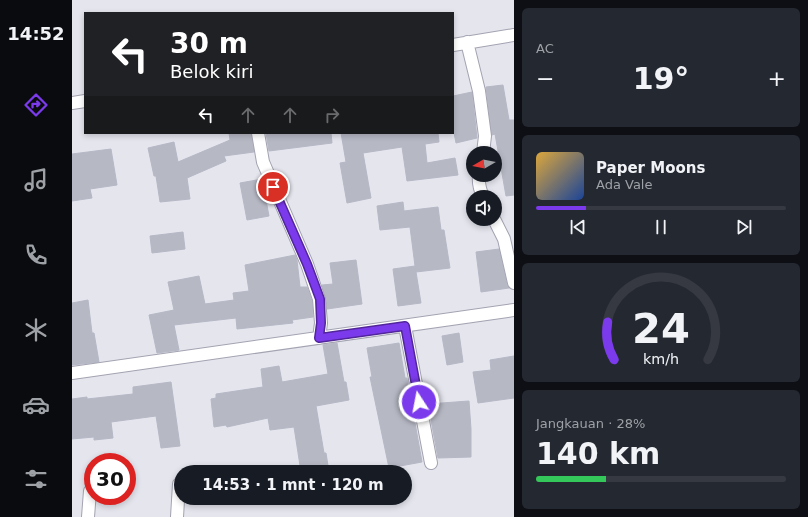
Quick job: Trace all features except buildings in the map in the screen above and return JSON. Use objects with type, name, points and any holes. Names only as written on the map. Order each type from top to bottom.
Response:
[{"type":"street","points":[[454,45],[514,35]]},
{"type":"street","points":[[467,42],[479,91],[485,136],[484,146]]},
{"type":"street","points":[[72,103],[84,101]]},
{"type":"street","points":[[258,134],[263,162],[307,264],[320,299],[321,323],[319,338]]},
{"type":"street","points":[[498,226],[504,239],[514,283]]},
{"type":"street","points":[[72,373],[514,310]]},
{"type":"street","points":[[405,326],[431,463]]},
{"type":"street","points":[[88,517],[89,505]]},
{"type":"street","points":[[177,517],[178,505]]},
{"type":"route","points":[[273,187],[307,264],[320,299],[321,323],[319,338],[405,326],[419,402]]}]
